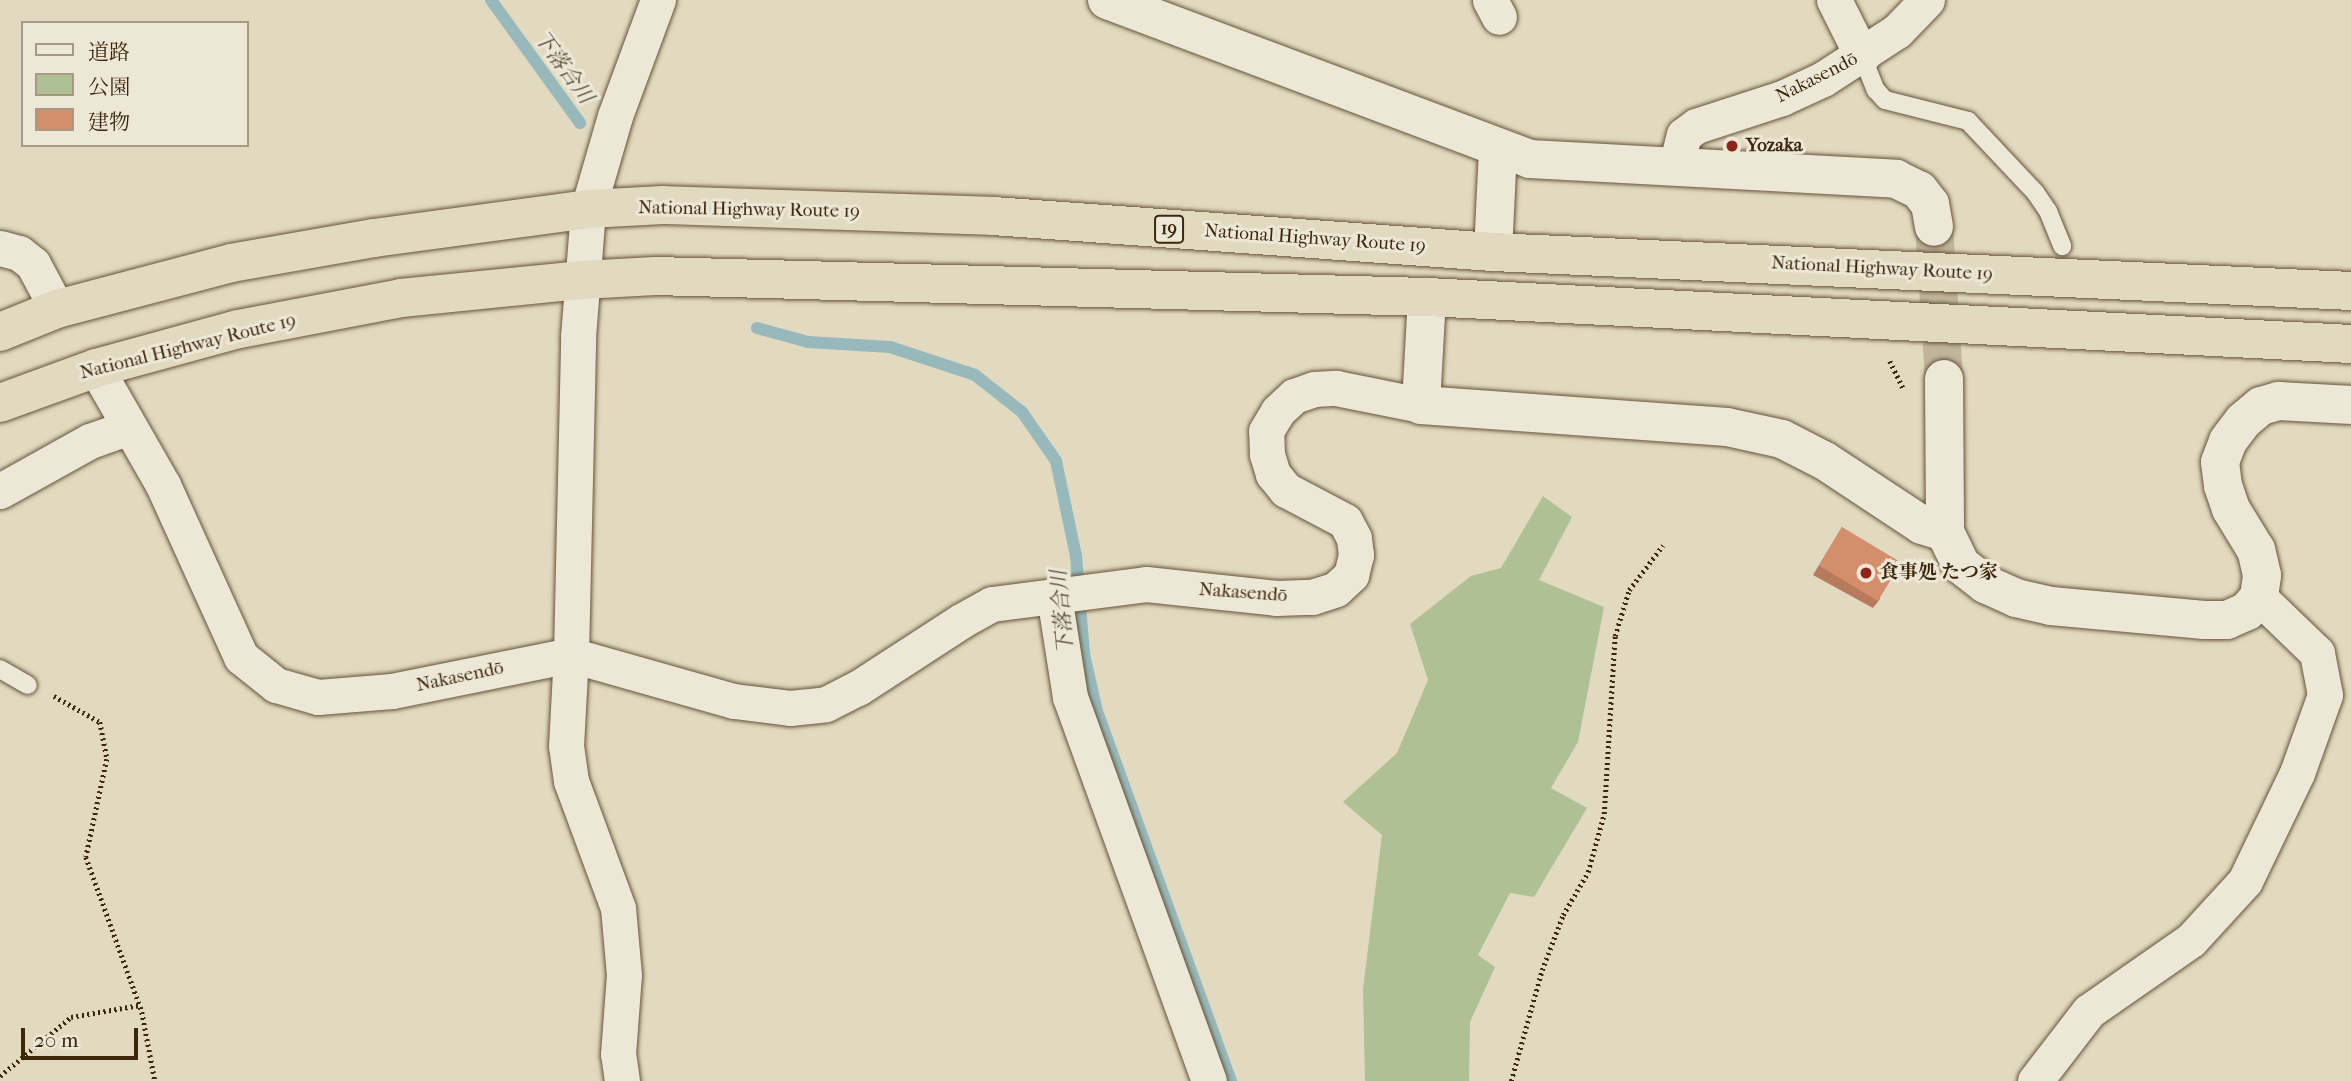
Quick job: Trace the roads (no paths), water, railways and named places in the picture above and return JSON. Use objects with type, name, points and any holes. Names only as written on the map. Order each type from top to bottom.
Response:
[{"type":"highway","name":"National Highway Route 19","points":[[0,332],[57,309],[231,263],[374,238],[588,209],[663,205],[993,216],[1493,252],[2351,291]]},
{"type":"highway","name":"National Highway Route 19","points":[[0,403],[96,368],[239,330],[401,298],[582,280],[654,276],[1427,297],[2351,344]]},
{"type":"street","points":[[622,1081],[618,1054],[624,975],[618,908],[570,781],[566,746],[582,280],[588,209],[615,117],[658,0]]},
{"type":"street","points":[[1834,0],[1861,56]]},
{"type":"street","name":"Nakasendō","points":[[1676,166],[1684,135],[1696,126],[1782,98],[1861,56],[1898,31],[1927,0]]},
{"type":"street","points":[[1113,1],[1530,159],[1896,179],[1919,190],[1930,204],[1934,227]]},
{"type":"street","points":[[1493,252],[1499,148]]},
{"type":"street","points":[[0,248],[19,253],[33,264],[57,309]]},
{"type":"street","points":[[1427,297],[1421,405],[1727,427],[1782,439],[1825,461],[1922,525],[1945,532]]},
{"type":"street","name":"Nakasendō","points":[[96,368],[163,485],[241,657],[276,685],[318,696],[392,691],[571,655],[734,701],[790,708],[826,704],[858,688],[992,604],[1146,584],[1276,598],[1312,597],[1336,589],[1350,575],[1356,555],[1354,538],[1345,521],[1286,490],[1273,474],[1267,454],[1266,431],[1278,411],[1294,396],[1314,389],[1336,388],[1421,405]]},
{"type":"street","points":[[1944,379],[1945,532],[1961,565],[1986,584],[2015,598],[2051,606],[2204,621],[2227,620],[2247,611],[2259,597],[2262,575],[2256,550],[2231,509],[2223,486],[2220,462],[2228,441],[2243,421],[2261,406],[2279,401],[2351,405]]},
{"type":"street","points":[[0,491],[90,441],[129,427]]},
{"type":"street","points":[[1055,596],[1070,697],[1209,1081]]},
{"type":"street","points":[[2035,1081],[2089,1011],[2191,940],[2245,881],[2297,773],[2325,695],[2318,653],[2259,597]]},
{"type":"lane","points":[[1861,56],[1876,90],[1885,100],[1968,121],[2035,192],[2048,211],[2062,246]]},
{"type":"lane","points":[[0,668],[28,685]]},
{"type":"waterway","name":"下落合川","points":[[491,0],[580,123]]},
{"type":"waterway","name":"下落合川","points":[[757,328],[808,342],[890,347],[975,375],[1022,412],[1056,461],[1076,556],[1084,654],[1097,711],[1231,1081]]},
{"type":"tunnel","points":[[1934,227],[1944,379]]},
{"type":"place","name":"Yozaka","points":[[1732,146]]},
{"type":"place","name":"食事処 たつ家","points":[[1866,573]]}]
